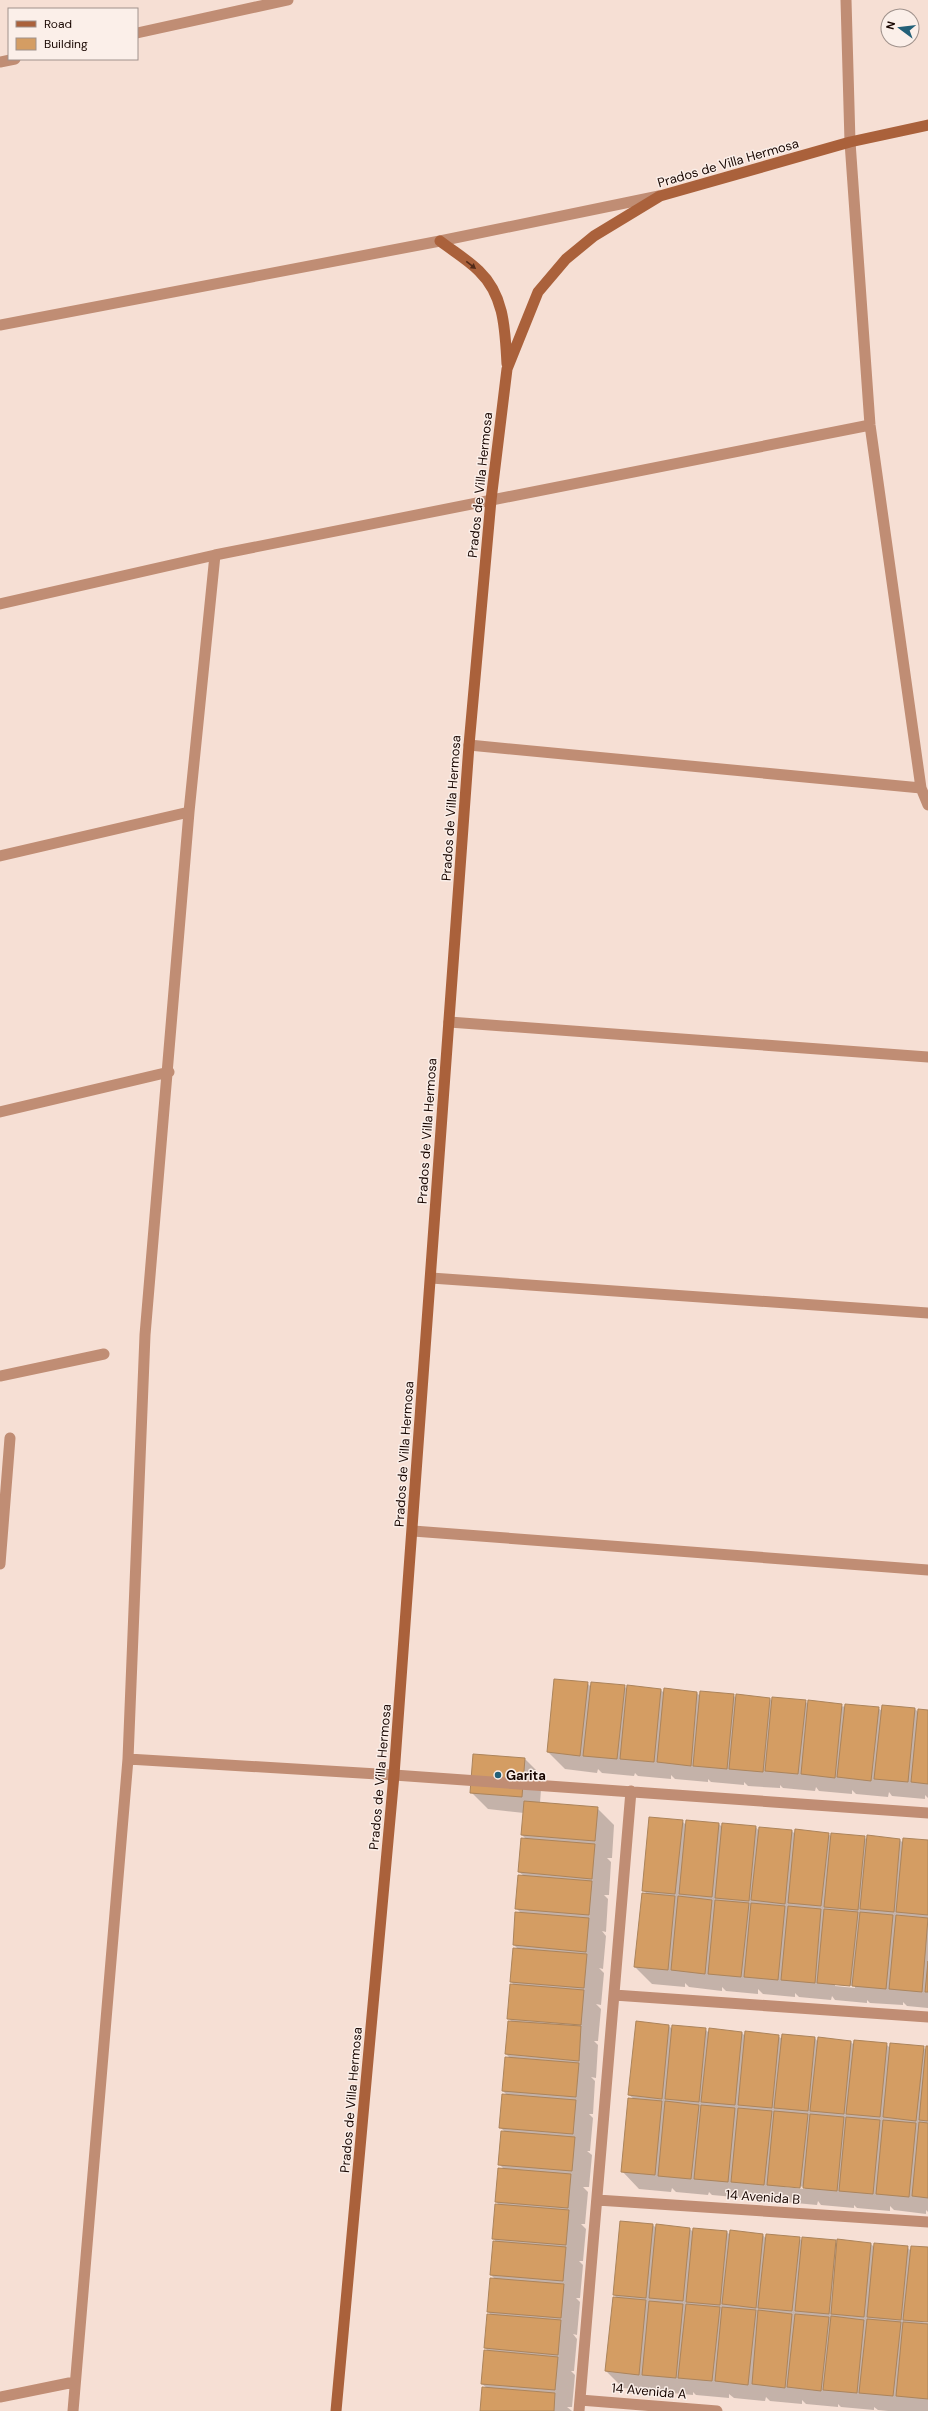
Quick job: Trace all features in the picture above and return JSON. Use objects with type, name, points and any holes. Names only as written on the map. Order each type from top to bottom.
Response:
[{"type":"main road","name":"Prados de Villa Hermosa","points":[[336,2411],[394,1775],[413,1531],[469,745],[491,500],[507,369],[538,292],[566,259],[594,236],[660,196],[850,142],[928,126]]},
{"type":"main road","points":[[440,241],[479,271],[498,299],[506,336],[507,369]]},
{"type":"street","points":[[138,33],[288,0]]},
{"type":"street","points":[[846,0],[850,142],[870,425],[921,788],[928,805]]},
{"type":"street","points":[[0,62],[10,60]]},
{"type":"street","points":[[0,324],[440,241],[660,196]]},
{"type":"street","points":[[0,604],[215,555],[870,425]]},
{"type":"street","points":[[73,2411],[74,2382],[128,1759],[145,1335],[169,1072],[189,812],[215,555]]},
{"type":"street","points":[[469,745],[921,788]]},
{"type":"street","points":[[0,856],[189,812]]},
{"type":"street","points":[[449,1022],[928,1057]]},
{"type":"street","points":[[0,1112],[169,1072]]},
{"type":"street","points":[[431,1278],[928,1313]]},
{"type":"street","points":[[0,1376],[104,1354]]},
{"type":"street","points":[[0,1564],[10,1438]]},
{"type":"street","points":[[413,1531],[928,1570]]},
{"type":"street","points":[[128,1759],[394,1775],[928,1813]]},
{"type":"street","points":[[579,2411],[631,1791]]},
{"type":"street","points":[[614,1995],[928,2017]]},
{"type":"street","name":"14 Avenida B","points":[[597,2200],[928,2222]]},
{"type":"street","points":[[0,2397],[74,2382]]},
{"type":"street","name":"14 Avenida A","points":[[580,2400],[717,2411]]},
{"type":"building","points":[[554,1679],[588,1682],[580,1756],[547,1752]]},
{"type":"building","points":[[591,1682],[625,1685],[617,1759],[583,1756]]},
{"type":"building","points":[[627,1685],[661,1689],[654,1762],[620,1759]]},
{"type":"building","points":[[664,1688],[697,1692],[691,1766],[657,1762]]},
{"type":"building","points":[[700,1691],[734,1694],[727,1769],[693,1766]]},
{"type":"building","points":[[736,1694],[770,1698],[763,1772],[729,1769]]},
{"type":"building","points":[[772,1697],[806,1700],[798,1774],[765,1771]]},
{"type":"building","points":[[808,1700],[842,1704],[835,1778],[801,1774]]},
{"type":"building","points":[[845,1704],[879,1707],[871,1781],[837,1777]]},
{"type":"building","points":[[882,1705],[915,1708],[908,1782],[874,1779]]},
{"type":"building","points":[[918,1709],[928,1710],[928,1784],[911,1782]]},
{"type":"building","name":"Garita","points":[[473,1754],[525,1758],[522,1797],[470,1793]]},
{"type":"building","points":[[524,1801],[598,1807],[595,1841],[521,1835]]},
{"type":"building","points":[[649,1817],[683,1820],[675,1894],[642,1891]]},
{"type":"building","points":[[686,1820],[719,1823],[712,1897],[679,1894]]},
{"type":"building","points":[[722,1823],[756,1826],[749,1901],[715,1898]]},
{"type":"building","points":[[759,1827],[792,1830],[785,1904],[751,1900]]},
{"type":"building","points":[[795,1829],[829,1833],[821,1906],[788,1903]]},
{"type":"building","points":[[831,1833],[865,1836],[858,1910],[824,1907]]},
{"type":"building","points":[[867,1835],[900,1839],[894,1912],[860,1909]]},
{"type":"building","points":[[521,1838],[595,1844],[592,1879],[518,1872]]},
{"type":"building","points":[[903,1838],[928,1840],[928,1915],[896,1912]]},
{"type":"building","points":[[518,1875],[592,1881],[589,1915],[515,1909]]},
{"type":"building","points":[[642,1893],[675,1896],[668,1970],[634,1967]]},
{"type":"building","points":[[678,1896],[712,1900],[705,1974],[671,1970]]},
{"type":"building","points":[[715,1900],[749,1903],[741,1977],[708,1974]]},
{"type":"building","points":[[751,1903],[785,1906],[778,1980],[744,1977]]},
{"type":"building","points":[[788,1906],[821,1909],[815,1983],[781,1980]]},
{"type":"building","points":[[824,1909],[858,1912],[850,1986],[817,1983]]},
{"type":"building","points":[[515,1912],[589,1918],[586,1952],[513,1945]]},
{"type":"building","points":[[860,1912],[893,1915],[886,1989],[852,1986]]},
{"type":"building","points":[[896,1915],[928,1918],[922,1992],[889,1989]]},
{"type":"building","points":[[513,1948],[587,1954],[584,1988],[510,1982]]},
{"type":"building","points":[[928,1961],[928,1992],[925,1992]]},
{"type":"building","points":[[510,1984],[584,1990],[581,2025],[507,2019]]},
{"type":"building","points":[[508,2021],[581,2026],[579,2061],[505,2054]]},
{"type":"building","points":[[636,2021],[669,2025],[662,2099],[628,2095]]},
{"type":"building","points":[[672,2025],[706,2028],[699,2102],[665,2099]]},
{"type":"building","points":[[709,2028],[742,2032],[735,2105],[701,2102]]},
{"type":"building","points":[[745,2031],[779,2035],[772,2108],[738,2105]]},
{"type":"building","points":[[782,2034],[815,2037],[808,2111],[774,2108]]},
{"type":"building","points":[[818,2037],[851,2041],[844,2114],[810,2111]]},
{"type":"building","points":[[854,2040],[887,2043],[880,2117],[846,2114]]},
{"type":"building","points":[[890,2043],[924,2046],[916,2121],[883,2117]]},
{"type":"building","points":[[926,2046],[928,2046],[928,2121],[919,2120]]},
{"type":"building","points":[[505,2057],[579,2063],[576,2097],[502,2091]]},
{"type":"building","points":[[502,2094],[576,2100],[573,2134],[499,2128]]},
{"type":"building","points":[[628,2098],[662,2101],[655,2175],[621,2172]]},
{"type":"building","points":[[665,2101],[699,2105],[691,2179],[658,2176]]},
{"type":"building","points":[[701,2105],[735,2108],[728,2182],[694,2179]]},
{"type":"building","points":[[738,2108],[772,2111],[764,2185],[731,2182]]},
{"type":"building","points":[[774,2111],[808,2114],[800,2188],[767,2185]]},
{"type":"building","points":[[810,2114],[844,2117],[837,2191],[803,2188]]},
{"type":"building","points":[[846,2117],[880,2120],[873,2194],[839,2191]]},
{"type":"building","points":[[883,2120],[916,2123],[909,2197],[876,2194]]},
{"type":"building","points":[[919,2122],[928,2123],[928,2198],[912,2196]]},
{"type":"building","points":[[501,2131],[575,2137],[572,2171],[498,2165]]},
{"type":"building","points":[[498,2168],[571,2174],[568,2208],[495,2202]]},
{"type":"building","points":[[495,2204],[569,2210],[566,2245],[492,2239]]},
{"type":"building","points":[[620,2221],[653,2224],[646,2298],[613,2295]]},
{"type":"building","points":[[656,2224],[690,2228],[683,2301],[649,2298]]},
{"type":"building","points":[[693,2228],[727,2231],[720,2305],[686,2302]]},
{"type":"building","points":[[730,2230],[763,2234],[756,2308],[722,2304]]},
{"type":"building","points":[[766,2234],[800,2237],[792,2311],[758,2308]]},
{"type":"building","points":[[802,2237],[836,2240],[829,2314],[795,2311]]},
{"type":"building","points":[[837,2239],[871,2243],[864,2317],[831,2314]]},
{"type":"building","points":[[493,2241],[566,2247],[563,2281],[490,2275]]},
{"type":"building","points":[[874,2243],[908,2246],[901,2320],[867,2317]]},
{"type":"building","points":[[911,2246],[928,2247],[928,2322],[903,2320]]},
{"type":"building","points":[[490,2278],[564,2284],[561,2318],[487,2312]]},
{"type":"building","points":[[613,2297],[646,2300],[639,2375],[605,2371]]},
{"type":"building","points":[[649,2301],[683,2304],[676,2378],[642,2375]]},
{"type":"building","points":[[686,2304],[720,2307],[712,2381],[678,2378]]},
{"type":"building","points":[[722,2307],[756,2310],[748,2385],[715,2381]]},
{"type":"building","points":[[758,2310],[792,2314],[785,2388],[752,2384]]},
{"type":"building","points":[[487,2314],[561,2320],[558,2355],[484,2348]]},
{"type":"building","points":[[795,2314],[829,2317],[821,2391],[787,2387]]},
{"type":"building","points":[[831,2316],[864,2320],[857,2393],[823,2390]]},
{"type":"building","points":[[867,2319],[901,2322],[893,2396],[859,2393]]},
{"type":"building","points":[[903,2322],[928,2324],[928,2399],[896,2396]]},
{"type":"building","points":[[484,2350],[558,2357],[555,2390],[481,2384]]},
{"type":"building","points":[[482,2387],[555,2393],[554,2411],[480,2411]]},
{"type":"place","name":"Garita","points":[[498,1775]]}]
